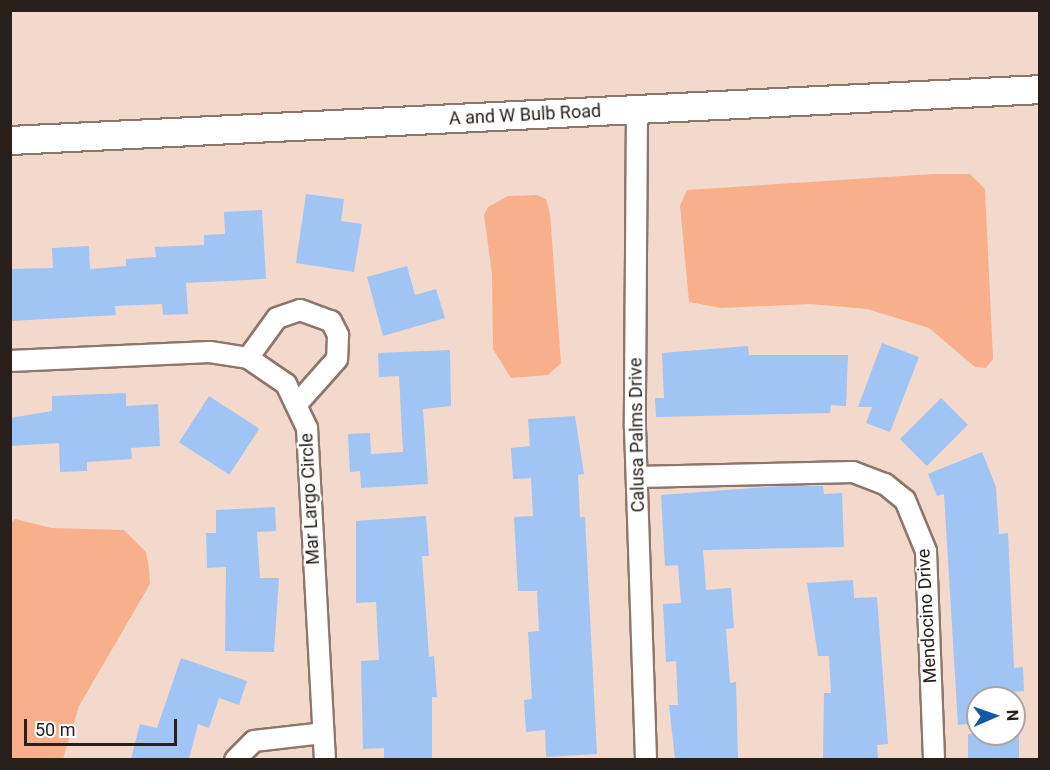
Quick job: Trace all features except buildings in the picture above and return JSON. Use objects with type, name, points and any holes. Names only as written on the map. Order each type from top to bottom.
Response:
[{"type":"street","name":"A and W Bulb Road","points":[[10,140],[1040,89]]},
{"type":"street","name":"Calusa Palms Drive","points":[[637,110],[637,477],[646,759]]},
{"type":"street","points":[[248,358],[277,318],[300,310],[331,321],[338,335],[337,359],[298,403]]},
{"type":"street","name":"Mar Largo Circle","points":[[10,361],[210,352],[248,358],[269,368],[298,403],[307,428],[325,759]]},
{"type":"street","name":"Mendocino Drive","points":[[637,477],[853,472],[885,484],[905,500],[926,551],[934,759]]},
{"type":"street","points":[[235,759],[254,741],[323,733]]},
{"type":"shaded area","points":[[933,174],[970,174],[985,189],[993,359],[986,368],[975,367],[929,328],[867,309],[811,304],[721,308],[689,302],[680,206],[687,190]]},
{"type":"shaded area","points":[[537,195],[546,199],[550,214],[561,363],[548,375],[511,378],[493,349],[492,274],[484,215],[488,207],[508,196]]},
{"type":"shaded area","points":[[15,519],[52,528],[124,530],[146,552],[150,584],[79,706],[63,759],[11,759],[10,525]]}]
